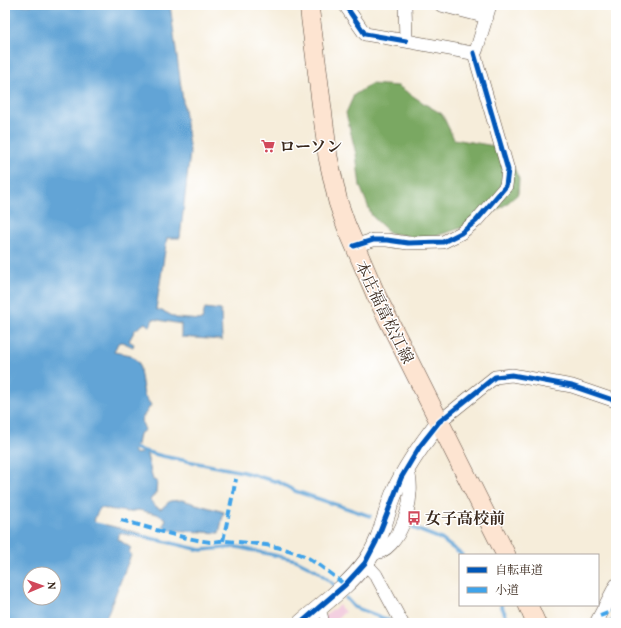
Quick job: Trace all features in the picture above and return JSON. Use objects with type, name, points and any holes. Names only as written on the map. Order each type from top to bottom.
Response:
[{"type":"main road","name":"本庄福富松江線","points":[[309,5],[328,157],[338,202],[354,246],[376,295],[505,554]]},
{"type":"main road","points":[[528,606],[536,623]]},
{"type":"street","points":[[345,5],[365,34],[474,53]]},
{"type":"street","points":[[405,5],[406,41]]},
{"type":"street","points":[[354,246],[373,240],[408,243],[444,242],[461,233],[476,222],[506,186],[508,170],[474,53],[477,48],[488,11],[442,5]]},
{"type":"street","points":[[301,623],[321,615],[368,558],[394,493],[406,468],[420,446],[439,422],[495,378],[512,375],[572,386],[616,401]]},
{"type":"street","points":[[368,558],[402,623]]},
{"type":"street","points":[[596,623],[616,585]]},
{"type":"shaded area","points":[[339,605],[345,612],[334,621],[336,623],[316,623]]},
{"type":"green space","points":[[371,84],[398,86],[442,114],[454,139],[500,147],[514,168],[519,179],[518,194],[505,205],[474,224],[426,239],[390,233],[372,216],[360,186],[356,154],[346,113],[354,95]]},
{"type":"water","points":[[5,5],[170,5],[190,153],[180,238],[167,238],[156,309],[176,318],[202,320],[205,308],[221,310],[222,340],[181,337],[181,324],[153,319],[150,327],[145,323],[135,330],[129,341],[134,344],[133,347],[122,342],[118,343],[114,352],[131,355],[139,363],[144,395],[151,405],[141,420],[145,430],[139,434],[137,445],[132,448],[135,454],[146,451],[153,480],[157,481],[156,493],[150,500],[155,506],[161,509],[170,501],[182,500],[224,512],[219,533],[170,530],[163,526],[166,519],[157,514],[138,510],[128,512],[100,508],[95,517],[94,525],[107,525],[142,534],[140,537],[119,533],[118,539],[131,548],[129,552],[131,555],[104,623],[5,623]]},
{"type":"waterway","points":[[129,447],[162,456],[243,472],[278,482],[295,491],[370,516]]},
{"type":"waterway","points":[[91,523],[104,526]]},
{"type":"waterway","points":[[413,528],[441,539],[461,554]]},
{"type":"waterway","points":[[137,535],[201,550],[237,547],[296,560],[316,570],[334,585]]},
{"type":"waterway","points":[[346,598],[354,607],[388,620],[392,623]]},
{"type":"waterway","points":[[501,606],[509,623]]},
{"type":"waterway","points":[[608,623],[616,619]]},
{"type":"marked path","points":[[223,541],[236,479]]},
{"type":"marked path","points":[[121,520],[188,538],[210,542],[223,541],[278,547],[308,558],[345,585]]},
{"type":"marked path","points":[[600,616],[616,610]]},
{"type":"cycle path","points":[[345,5],[365,34],[406,41]]},
{"type":"cycle path","points":[[354,246],[373,240],[408,243],[443,242],[461,233],[476,221],[506,186],[508,170],[474,53]]},
{"type":"cycle path","points":[[301,623],[345,585],[365,563],[376,542],[401,478],[420,446],[439,422],[495,377],[512,375],[572,386],[616,401]]},
{"type":"place","name":"ローソン","points":[[268,146]]},
{"type":"place","name":"女子高校前","points":[[414,518]]}]
